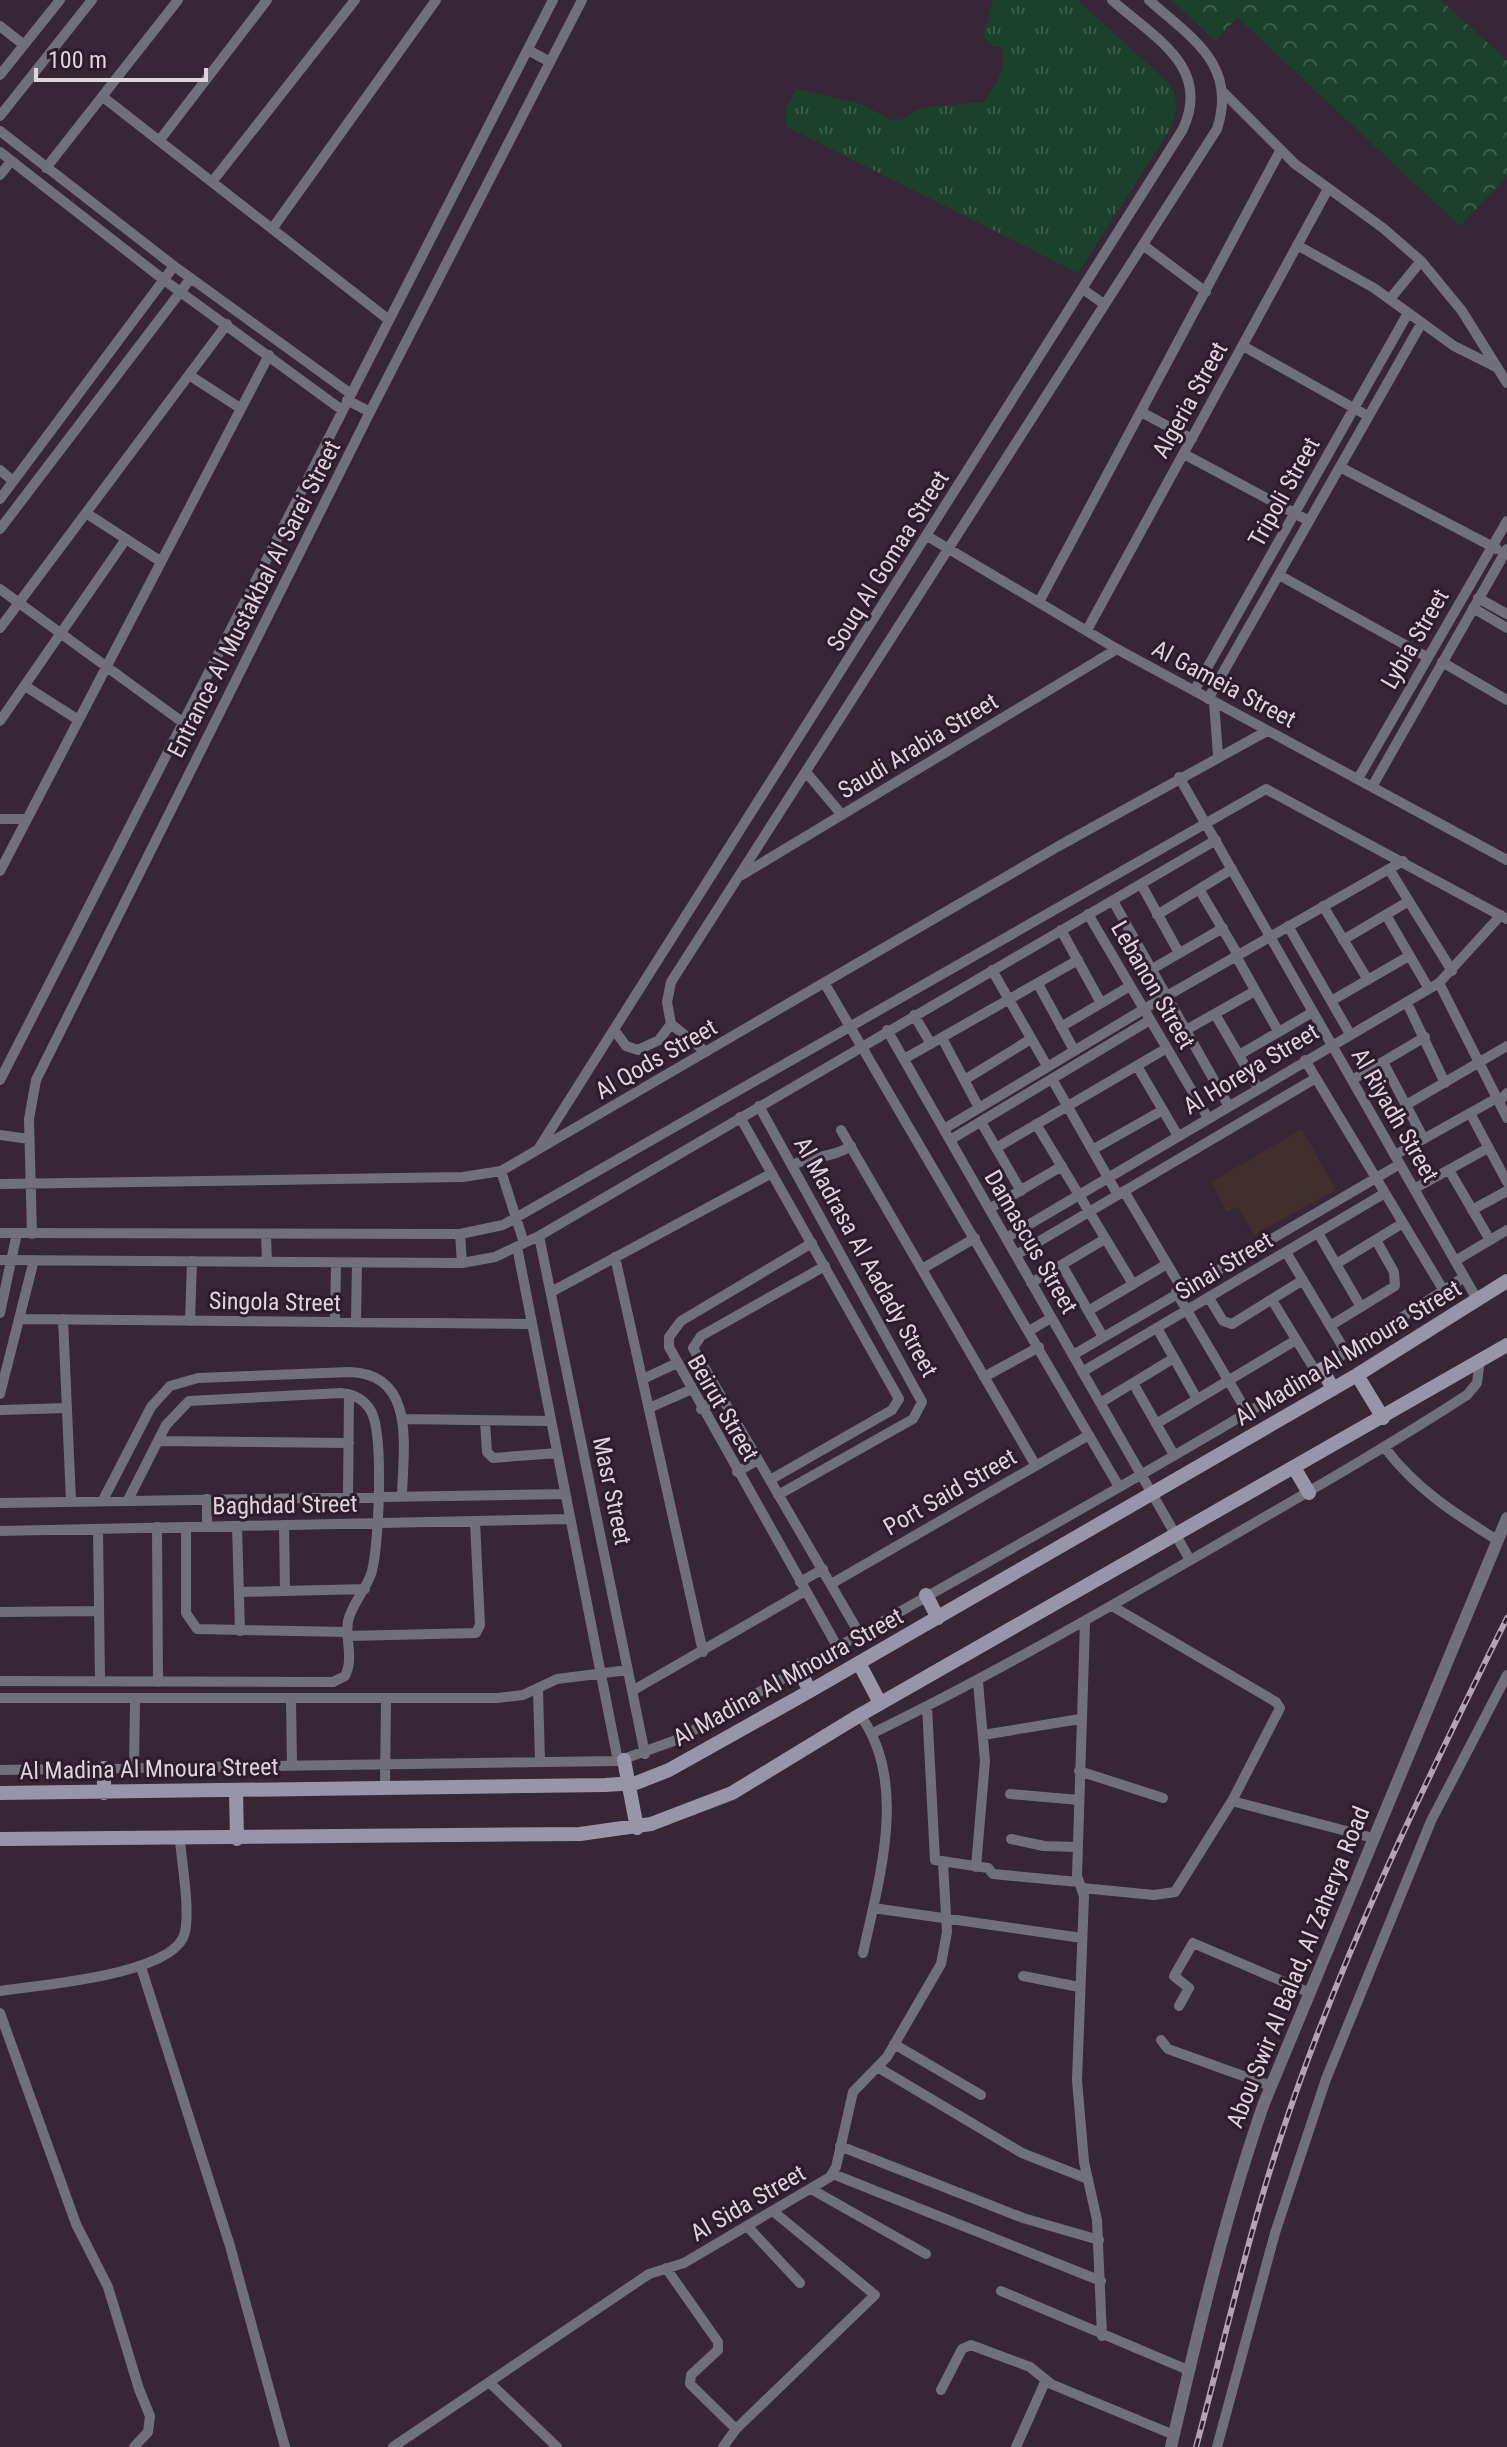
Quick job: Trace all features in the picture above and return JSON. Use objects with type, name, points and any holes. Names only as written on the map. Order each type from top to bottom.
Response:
[{"type":"main road","name":"Al Madina Al Mnoura Street","points":[[0,1793],[629,1784],[669,1770],[938,1618],[1357,1375],[1507,1281]]},
{"type":"main road","points":[[0,1839],[180,1840],[580,1834],[637,1828],[688,1812],[732,1793],[880,1703],[1177,1537],[1507,1345]]},
{"type":"main road","points":[[1319,1370],[1333,1389]]},
{"type":"main road","points":[[1357,1375],[1383,1418]]},
{"type":"main road","points":[[1295,1469],[1309,1493]]},
{"type":"main road","points":[[926,1595],[938,1618]]},
{"type":"main road","points":[[859,1663],[880,1703]]},
{"type":"main road","points":[[798,1668],[810,1691]]},
{"type":"main road","points":[[621,1760],[637,1828]]},
{"type":"main road","points":[[104,1768],[104,1793]]},
{"type":"main road","points":[[236,1790],[237,1839]]},
{"type":"street","points":[[0,75],[60,0]]},
{"type":"street","points":[[0,116],[92,0]]},
{"type":"street","points":[[46,168],[178,0]]},
{"type":"street","points":[[159,141],[267,0]]},
{"type":"street","points":[[212,182],[355,0]]},
{"type":"street","points":[[272,229],[436,0]]},
{"type":"street","name":"Entrance Al Mustakbal Al Sarei Street","points":[[0,1080],[185,724],[553,0]]},
{"type":"street","name":"Entrance Al Mustakbal Al Sarei Street","points":[[32,1234],[29,1139],[31,1099],[40,1071],[370,412],[582,0]]},
{"type":"street","name":"Souq Al Gomaa Street","points":[[536,1152],[1183,129],[1193,95],[1181,62],[1112,0]]},
{"type":"street","points":[[1149,0],[1206,51],[1219,74],[1223,92],[1280,151],[1383,228],[1421,261],[1462,311],[1507,383]]},
{"type":"street","points":[[0,26],[24,45]]},
{"type":"street","points":[[528,50],[550,62]]},
{"type":"street","name":"Souq Al Gomaa Street","points":[[671,1024],[667,1002],[671,982],[1217,129],[1223,92]]},
{"type":"street","points":[[103,97],[389,320]]},
{"type":"street","points":[[0,131],[347,401]]},
{"type":"street","points":[[1039,602],[1280,151]]},
{"type":"street","points":[[0,152],[164,280],[269,355],[370,412]]},
{"type":"street","points":[[0,175],[11,161]]},
{"type":"street","name":"Algeria Street","points":[[1087,630],[1328,189]]},
{"type":"street","points":[[1143,245],[1206,292]]},
{"type":"street","points":[[1297,245],[1390,299],[1468,355],[1498,368]]},
{"type":"street","points":[[1390,299],[1421,261]]},
{"type":"street","points":[[1,495],[174,266]]},
{"type":"street","points":[[0,529],[191,278]]},
{"type":"street","points":[[1084,290],[1104,304]]},
{"type":"street","name":"Tripoli Street","points":[[1194,691],[1408,313]]},
{"type":"street","points":[[0,628],[227,324]]},
{"type":"street","name":"Tripoli Street","points":[[1211,700],[1421,324]]},
{"type":"street","points":[[1243,346],[1368,416]]},
{"type":"street","points":[[0,871],[104,666],[269,355]]},
{"type":"street","points":[[189,375],[240,408]]},
{"type":"street","points":[[85,387],[100,398]]},
{"type":"street","points":[[1141,412],[1192,439]]},
{"type":"street","points":[[1184,454],[1309,521]]},
{"type":"street","points":[[1340,467],[1506,551]]},
{"type":"street","points":[[0,470],[13,481]]},
{"type":"street","points":[[86,513],[160,561]]},
{"type":"street","name":"Lybia Street","points":[[1359,777],[1507,521]]},
{"type":"street","name":"Al Gameia Street","points":[[927,536],[1117,649],[1359,777],[1507,860]]},
{"type":"street","points":[[0,721],[126,539]]},
{"type":"street","name":"Lybia Street","points":[[1373,785],[1506,551]]},
{"type":"street","points":[[1279,575],[1427,657]]},
{"type":"street","points":[[0,589],[185,724]]},
{"type":"street","points":[[1478,598],[1507,614]]},
{"type":"street","points":[[1473,608],[1507,628]]},
{"type":"street","points":[[1229,630],[1243,638]]},
{"type":"street","name":"Saudi Arabia Street","points":[[738,877],[1117,649]]},
{"type":"street","points":[[1442,662],[1507,700]]},
{"type":"street","points":[[1415,678],[1428,686]]},
{"type":"street","points":[[25,686],[77,719]]},
{"type":"street","points":[[1211,700],[1218,755]]},
{"type":"street","name":"Al Qods Street","points":[[0,1184],[463,1177],[501,1171],[1179,777],[1267,731]]},
{"type":"street","points":[[806,772],[842,815]]},
{"type":"street","name":"Al Riyadh Street","points":[[1179,777],[1478,1301]]},
{"type":"street","points":[[0,1233],[460,1234],[489,1230],[517,1220],[1263,790],[1270,790],[1504,917]]},
{"type":"street","points":[[0,819],[25,819]]},
{"type":"street","points":[[0,1260],[462,1263],[495,1257],[539,1236],[1216,840]]},
{"type":"street","points":[[944,1129],[1166,996],[1403,861]]},
{"type":"street","points":[[1157,915],[1232,869]]},
{"type":"street","points":[[1389,869],[1452,971]]},
{"type":"street","points":[[1141,884],[1179,953]]},
{"type":"street","points":[[1199,889],[1278,1031]]},
{"type":"street","name":"Lebanon Street","points":[[1087,892],[1093,912],[1130,986],[1208,1118]]},
{"type":"street","name":"Lebanon Street","points":[[1113,901],[1228,1105]]},
{"type":"street","points":[[1343,940],[1409,901]]},
{"type":"street","points":[[1323,906],[1368,980]]},
{"type":"street","points":[[1386,915],[1409,956],[1434,986],[1501,1098],[1507,1118]]},
{"type":"street","name":"Al Horeya Street","points":[[1006,1238],[1434,986],[1504,917]]},
{"type":"street","points":[[1288,926],[1350,1034]]},
{"type":"street","points":[[1152,969],[1223,928]]},
{"type":"street","points":[[1061,930],[1101,1003]]},
{"type":"street","points":[[1331,1001],[1409,956]]},
{"type":"street","points":[[904,1059],[1078,960]]},
{"type":"street","points":[[992,970],[1047,1066]]},
{"type":"street","name":"Damascus Street","points":[[825,984],[1118,1485]]},
{"type":"street","points":[[1038,984],[1074,1050]]},
{"type":"street","points":[[1061,1027],[1130,986]]},
{"type":"street","points":[[1186,1030],[1255,991]]},
{"type":"street","points":[[1407,1003],[1445,1083]]},
{"type":"street","points":[[1239,1055],[1313,1012]]},
{"type":"street","points":[[1215,1014],[1258,1088]]},
{"type":"street","points":[[914,1015],[931,1044]]},
{"type":"street","points":[[950,1140],[1150,1020]]},
{"type":"street","points":[[615,1031],[626,1046],[638,1050],[659,1040],[671,1024],[706,1052]]},
{"type":"street","name":"Damascus Street","points":[[887,1030],[1190,1560]]},
{"type":"street","points":[[1352,1080],[1425,1037]]},
{"type":"street","points":[[942,1038],[979,1108]]},
{"type":"street","points":[[966,1079],[1031,1039]]},
{"type":"street","points":[[1406,1105],[1507,1046]]},
{"type":"street","points":[[996,1148],[1167,1048]]},
{"type":"street","name":"Al Riyadh Street","points":[[1305,1060],[1444,1291]]},
{"type":"street","points":[[1383,1062],[1424,1139]]},
{"type":"street","points":[[1137,1066],[1178,1136]]},
{"type":"street","name":"Al Horeya Street","points":[[1016,1255],[1316,1078]]},
{"type":"street","points":[[1052,1079],[1108,1177],[1167,1264],[1187,1311],[1247,1412]]},
{"type":"street","points":[[1398,1160],[1424,1139],[1501,1098]]},
{"type":"street","name":"Al Madrasa Al Aadady Street","points":[[759,1106],[922,1402],[913,1419],[778,1495]]},
{"type":"street","points":[[1092,1150],[1163,1110]]},
{"type":"street","points":[[1470,1113],[1507,1182]]},
{"type":"street","name":"Al Madrasa Al Aadady Street","points":[[740,1117],[898,1394],[898,1403],[892,1410],[770,1480]]},
{"type":"street","points":[[981,1122],[1021,1191]]},
{"type":"street","points":[[1036,1124],[1133,1284]]},
{"type":"street","points":[[841,1130],[1036,1466]]},
{"type":"street","points":[[0,1135],[29,1139]]},
{"type":"street","points":[[1166,1143],[1176,1160]]},
{"type":"street","points":[[792,1165],[811,1158],[830,1157],[851,1146]]},
{"type":"street","points":[[1414,1189],[1488,1148]]},
{"type":"street","name":"Sinai Street","points":[[1073,1355],[1376,1178],[1398,1160]]},
{"type":"street","points":[[989,1209],[1062,1166]]},
{"type":"street","points":[[1449,1170],[1490,1240]]},
{"type":"street","name":"Masr Street","points":[[501,1171],[517,1220],[532,1324],[621,1760]]},
{"type":"street","points":[[551,1292],[772,1173]]},
{"type":"street","points":[[1472,1210],[1507,1191]]},
{"type":"street","name":"Sinai Street","points":[[1082,1372],[1385,1193]]},
{"type":"street","points":[[1336,1264],[1403,1223]]},
{"type":"street","points":[[1455,1261],[1507,1230]]},
{"type":"street","points":[[0,1313],[14,1260],[17,1233]]},
{"type":"street","points":[[1318,1233],[1361,1307]]},
{"type":"street","points":[[266,1234],[267,1262]]},
{"type":"street","points":[[460,1234],[462,1263]]},
{"type":"street","name":"Masr Street","points":[[539,1236],[645,1754]]},
{"type":"street","points":[[922,1269],[975,1238]]},
{"type":"street","points":[[1031,1283],[1105,1239]]},
{"type":"street","points":[[1330,1326],[1392,1289],[1396,1281],[1376,1240]]},
{"type":"street","name":"Beirut Street","points":[[812,1243],[681,1321],[669,1337],[675,1364],[837,1646]]},
{"type":"street","points":[[1286,1252],[1347,1354]]},
{"type":"street","points":[[615,1257],[703,1652]]},
{"type":"street","points":[[1239,1257],[1248,1274]]},
{"type":"street","points":[[0,1394],[34,1260]]},
{"type":"street","points":[[190,1321],[192,1261]]},
{"type":"street","points":[[335,1322],[336,1263]]},
{"type":"street","points":[[356,1322],[357,1263]]},
{"type":"street","points":[[1088,1311],[1167,1264]]},
{"type":"street","points":[[1062,1265],[1103,1337]]},
{"type":"street","name":"Beirut Street","points":[[825,1266],[697,1339],[695,1353],[859,1633]]},
{"type":"street","points":[[0,1770],[621,1760],[645,1754],[679,1739],[1174,1455],[1347,1354],[1464,1277]]},
{"type":"street","points":[[1209,1298],[1229,1325],[1303,1280]]},
{"type":"street","points":[[1272,1300],[1319,1370]]},
{"type":"street","points":[[1029,1331],[1051,1318]]},
{"type":"street","name":"Singola Street","points":[[19,1319],[532,1324]]},
{"type":"street","points":[[63,1319],[71,1501]]},
{"type":"street","points":[[1157,1328],[1197,1399]]},
{"type":"street","points":[[1156,1424],[1296,1340]]},
{"type":"street","points":[[984,1377],[1039,1347]]},
{"type":"street","points":[[1100,1403],[1174,1358]]},
{"type":"street","points":[[873,1733],[978,1682],[1085,1623],[1385,1448],[1467,1395],[1477,1383],[1480,1359]]},
{"type":"street","points":[[643,1379],[675,1364]]},
{"type":"street","points":[[103,1500],[151,1407],[170,1386],[183,1380],[362,1372],[373,1375],[391,1389],[403,1419],[402,1496]]},
{"type":"street","points":[[183,1380],[189,1401]]},
{"type":"street","points":[[1133,1383],[1174,1455]]},
{"type":"street","points":[[649,1408],[690,1390]]},
{"type":"street","points":[[348,1497],[349,1394]]},
{"type":"street","points":[[0,1681],[333,1682],[348,1670],[350,1615],[365,1589],[375,1561],[378,1497],[376,1425],[365,1403],[349,1394],[189,1401],[172,1417],[128,1500]]},
{"type":"street","points":[[701,1409],[720,1397]]},
{"type":"street","points":[[0,1410],[67,1408]]},
{"type":"street","points":[[403,1419],[551,1421]]},
{"type":"street","points":[[485,1421],[487,1452],[493,1458],[557,1453]]},
{"type":"street","name":"Port Said Street","points":[[831,1584],[1089,1435]]},
{"type":"street","points":[[158,1441],[349,1443]]},
{"type":"street","points":[[1385,1448],[1404,1473],[1435,1501],[1497,1540]]},
{"type":"street","points":[[737,1472],[758,1460]]},
{"type":"street","name":"Baghdad Street","points":[[0,1503],[565,1494]]},
{"type":"street","points":[[207,1499],[207,1526]]},
{"type":"street","name":"Abou Swir Al Balad, Al Zaherya Road","points":[[1173,2441],[1188,2370],[1249,2147],[1271,2086],[1507,1518]]},
{"type":"street","name":"Baghdad Street","points":[[0,1531],[570,1519]]},
{"type":"street","points":[[186,1527],[188,1619],[204,1630],[347,1634],[476,1633],[480,1625],[475,1522]]},
{"type":"street","points":[[284,1525],[285,1591]]},
{"type":"street","points":[[237,1526],[240,1631]]},
{"type":"street","points":[[157,1527],[158,1682]]},
{"type":"street","points":[[98,1529],[100,1681]]},
{"type":"street","points":[[632,1691],[703,1652],[802,1587],[823,1569]]},
{"type":"street","points":[[239,1592],[365,1589]]},
{"type":"street","points":[[943,1863],[988,1868],[993,1874],[1154,1895],[1175,1892],[1232,1801],[1278,1711],[1278,1704],[1112,1606]]},
{"type":"street","points":[[0,1612],[99,1611]]},
{"type":"street","points":[[1085,1623],[1077,1847],[1082,1938],[1077,2090],[1099,2240],[1102,2336]]},
{"type":"street","points":[[0,1698],[135,1701],[509,1698],[538,1690],[557,1679],[628,1670]]},
{"type":"street","points":[[1217,2447],[1282,2207],[1326,2079],[1431,1821],[1507,1675]]},
{"type":"street","points":[[976,1867],[984,1801],[978,1682]]},
{"type":"street","points":[[538,1690],[540,1762]]},
{"type":"street","points":[[291,1700],[292,1765]]},
{"type":"street","points":[[385,1788],[386,1700]]},
{"type":"street","points":[[134,1767],[135,1701]]},
{"type":"street","name":"Al Sida Street","points":[[393,2447],[649,2274],[684,2263],[833,2174],[853,2092],[879,2068],[941,1964],[946,1921],[943,1863],[934,1858],[936,1826],[927,1707]]},
{"type":"street","points":[[860,1715],[873,1733],[882,1757],[886,1818],[863,1953]]},
{"type":"street","points":[[983,1735],[1080,1719]]},
{"type":"street","points":[[1079,1771],[1163,1798]]},
{"type":"street","points":[[1010,1794],[1079,1800]]},
{"type":"street","points":[[1232,1801],[1373,1838]]},
{"type":"street","points":[[1011,1839],[1044,1846],[1077,1847]]},
{"type":"street","points":[[0,1991],[141,1967],[174,1951],[186,1931],[180,1840]]},
{"type":"street","points":[[873,1908],[946,1921],[1082,1938]]},
{"type":"street","points":[[1179,2006],[1189,1988],[1174,1976],[1193,1943],[1310,1993]]},
{"type":"street","points":[[141,1967],[230,2246],[285,2447]]},
{"type":"street","points":[[1023,1976],[1079,1987]]},
{"type":"street","points":[[0,2013],[76,2224],[108,2287],[150,2416],[148,2432],[134,2447]]},
{"type":"street","points":[[1161,2040],[1168,2049],[1271,2086]]},
{"type":"street","points":[[894,2044],[981,2095]]},
{"type":"street","points":[[879,2068],[1022,2153],[1088,2179]]},
{"type":"street","points":[[840,2146],[1023,2218],[1099,2240]]},
{"type":"street","points":[[833,2174],[1101,2281]]},
{"type":"street","points":[[811,2189],[926,2254]]},
{"type":"street","points":[[723,2447],[736,2429],[875,2295],[774,2212]]},
{"type":"street","points":[[747,2226],[800,2283]]},
{"type":"street","points":[[666,2268],[718,2342],[718,2350],[691,2375],[689,2381],[736,2429]]},
{"type":"street","points":[[1001,2291],[1188,2370]]},
{"type":"street","points":[[941,2390],[962,2349],[971,2345],[1030,2367],[1045,2382],[1173,2441]]},
{"type":"street","points":[[1016,2447],[1045,2382]]},
{"type":"street","points":[[490,2383],[557,2447]]},
{"type":"shaded area","points":[[1302,1129],[1336,1190],[1254,1235],[1238,1207],[1227,1212],[1211,1182]]},
{"type":"green space","points":[[993,0],[1077,0],[1170,84],[1174,94],[1176,109],[1172,126],[1078,273],[786,126],[786,109],[796,89],[862,104],[890,120],[904,119],[915,111],[929,107],[984,102],[1003,62],[1002,47],[992,46],[983,37]]},
{"type":"green space","points":[[1171,0],[1440,0],[1507,60],[1507,176],[1460,226],[1237,17],[1216,41]]},
{"type":"railway","points":[[1196,2447],[1257,2213],[1304,2069],[1385,1873],[1507,1618]]}]
